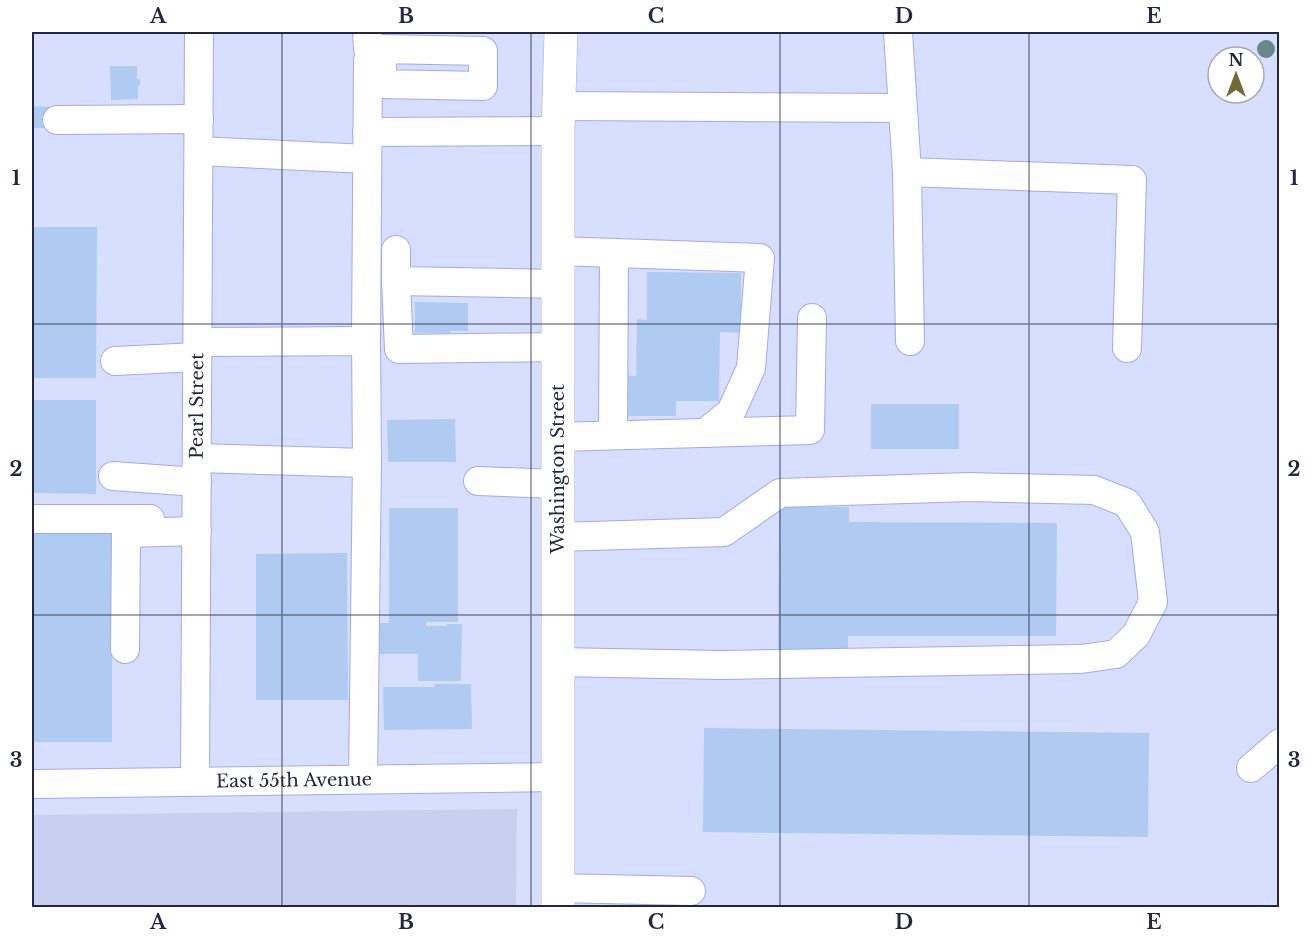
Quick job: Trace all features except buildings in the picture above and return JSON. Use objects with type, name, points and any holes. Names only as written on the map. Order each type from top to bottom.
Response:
[{"type":"main road","name":"Washington Street","points":[[558,898],[558,251],[561,32]]},
{"type":"street","name":"Pearl Street","points":[[195,781],[199,32]]},
{"type":"street","points":[[898,32],[907,172],[910,341]]},
{"type":"street","points":[[363,779],[367,463],[367,146],[372,43]]},
{"type":"street","points":[[199,152],[367,146],[559,118],[902,108]]},
{"type":"street","points":[[57,120],[199,119]]},
{"type":"street","points":[[907,172],[1132,180],[1127,348]]},
{"type":"street","points":[[396,250],[399,349],[558,347]]},
{"type":"street","points":[[558,251],[760,258],[751,368],[731,412],[705,433]]},
{"type":"street","points":[[614,253],[614,435]]},
{"type":"street","points":[[396,281],[558,284]]},
{"type":"street","points":[[558,437],[810,430],[812,318]]},
{"type":"street","points":[[115,361],[197,350],[366,341]]},
{"type":"street","points":[[113,476],[367,463]]},
{"type":"street","points":[[478,481],[558,484]]},
{"type":"street","points":[[558,537],[724,532],[780,493],[969,487],[1094,490],[1127,503],[1145,532],[1153,602],[1136,635],[1116,654],[1082,659],[721,665],[558,662]]},
{"type":"street","points":[[32,519],[197,525]]},
{"type":"street","points":[[125,649],[126,533],[197,525]]},
{"type":"street","points":[[1251,768],[1280,744]]},
{"type":"street","name":"East 55th Avenue","points":[[32,784],[557,777]]},
{"type":"street","points":[[558,898],[691,891]]},
{"type":"shaded area","points":[[517,809],[516,907],[32,907],[32,815]]}]
